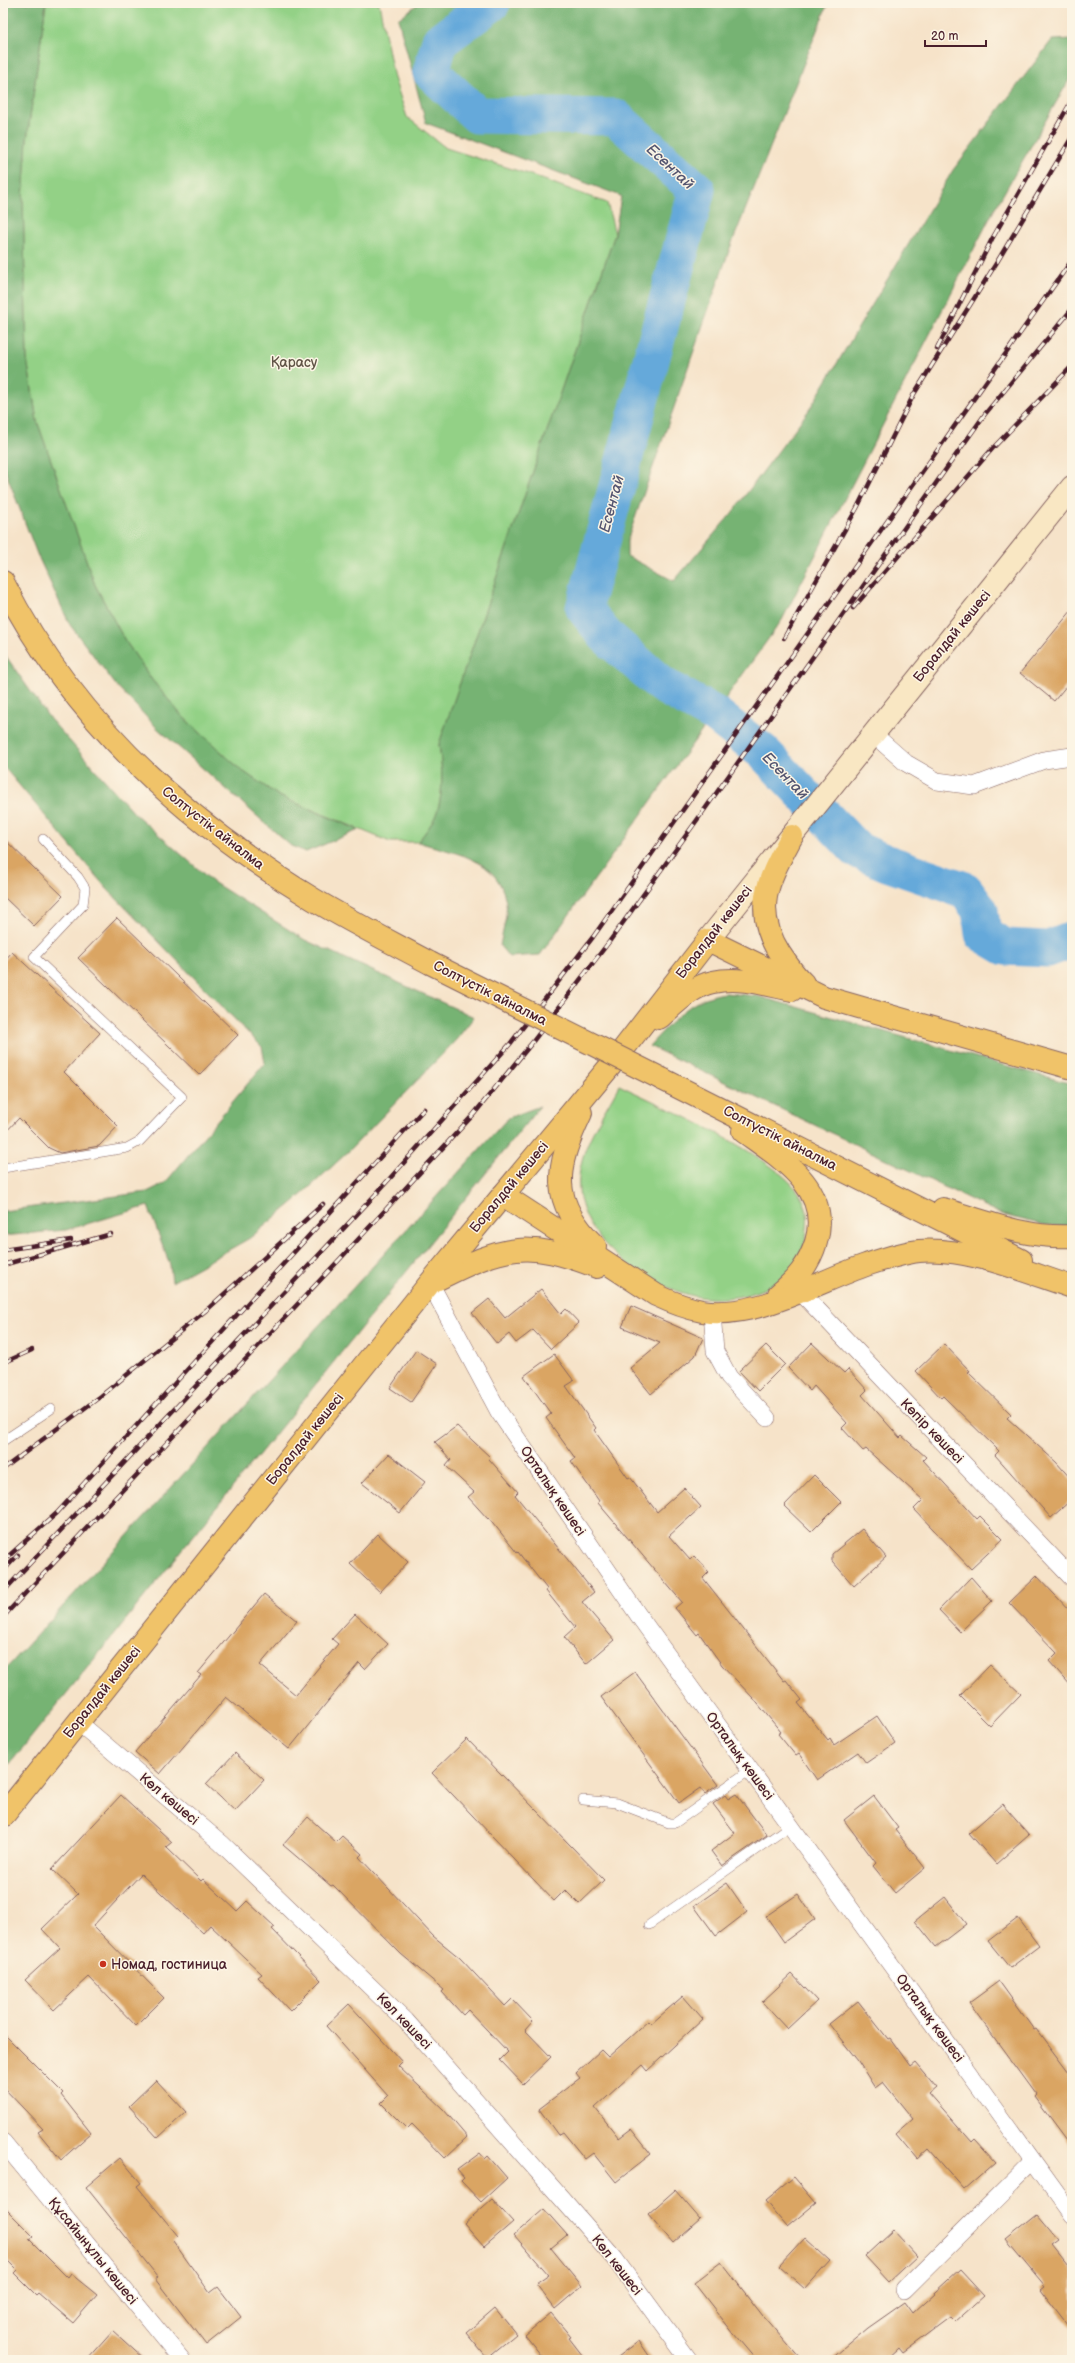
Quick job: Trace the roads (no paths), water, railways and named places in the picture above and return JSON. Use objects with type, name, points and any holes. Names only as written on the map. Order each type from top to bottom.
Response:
[{"type":"main road","name":"Боралдай көшесі","points":[[3,1816],[430,1283],[617,1057],[708,940],[1072,487]]},
{"type":"main road","name":"Солтүстік айналма","points":[[3,582],[18,613],[64,683],[113,741],[158,785],[208,828],[257,863],[314,900],[430,963],[1072,1286]]},
{"type":"main road","points":[[792,836],[768,885],[764,898],[765,916],[774,944],[789,967],[803,983],[824,997]]},
{"type":"main road","points":[[708,940],[824,997]]},
{"type":"main road","points":[[634,1282],[595,1247],[574,1223],[563,1202],[560,1182],[562,1163],[570,1136],[584,1108],[617,1057],[678,1001],[699,988],[713,982],[742,981],[824,997],[1072,1068]]},
{"type":"main road","points":[[687,1091],[783,1160],[803,1179],[813,1194],[818,1206],[818,1233],[810,1258],[796,1287]]},
{"type":"main road","points":[[891,1194],[1020,1231],[1048,1236],[1072,1236]]},
{"type":"main road","points":[[503,1196],[634,1282],[674,1303],[691,1309],[727,1313],[760,1307],[796,1287],[897,1255],[920,1251],[951,1252],[999,1264],[1072,1286]]},
{"type":"main road","points":[[430,1283],[491,1255],[508,1250],[528,1249],[565,1256],[634,1282]]},
{"type":"street","points":[[873,734],[906,763],[937,781],[974,786],[1044,760],[1072,756]]},
{"type":"street","name":"Орталық көшесі","points":[[430,1283],[499,1412],[641,1619],[1072,2215]]},
{"type":"street","name":"Көпір көшесі","points":[[796,1287],[1072,1578]]},
{"type":"street","points":[[712,1312],[715,1351],[730,1377],[767,1418]]},
{"type":"street","name":"Көл көшесі","points":[[78,1722],[221,1843],[406,2021],[614,2258],[689,2360]]},
{"type":"street","name":"Құсайынұлы көшесі","points":[[3,2142],[182,2360]]},
{"type":"street","points":[[904,2290],[1033,2162]]},
{"type":"lane","points":[[3,1168],[127,1148],[140,1141],[182,1097],[34,957],[83,905],[85,888],[78,877],[43,839]]},
{"type":"lane","points":[[3,1441],[51,1409]]},
{"type":"lane","points":[[583,1800],[617,1803],[668,1823],[675,1823],[750,1770]]},
{"type":"lane","points":[[649,1925],[791,1825]]},
{"type":"waterway","name":"Есентай","points":[[492,3],[440,41],[431,72],[477,115],[615,117],[697,190],[584,608],[605,635],[662,685],[716,715],[763,752],[857,850],[887,863],[965,890],[980,910],[983,934],[1005,947],[1048,949],[1072,940]]},
{"type":"railway","points":[[937,349],[992,239],[1072,100]]},
{"type":"railway","points":[[784,638],[857,508],[914,394],[997,262],[1072,137]]},
{"type":"railway","points":[[3,1592],[375,1195],[510,1044],[593,937],[1072,260]]},
{"type":"railway","points":[[3,1617],[340,1259],[474,1114],[531,1044],[609,942],[985,414],[1072,309]]},
{"type":"railway","points":[[853,608],[993,448],[1072,366]]},
{"type":"railway","points":[[3,1561],[57,1513],[424,1109]]},
{"type":"railway","points":[[3,1469],[101,1396],[210,1307],[323,1204]]},
{"type":"railway","points":[[3,1265],[111,1234]]},
{"type":"railway","points":[[3,1250],[71,1240]]},
{"type":"railway","points":[[3,1363],[32,1350]]},
{"type":"railway","points":[[3,1571],[18,1555]]},
{"type":"place","name":"Номад, гостиница","points":[[103,1964]]},
{"type":"park label","name":"Қарасу","points":[[294,362]]}]
